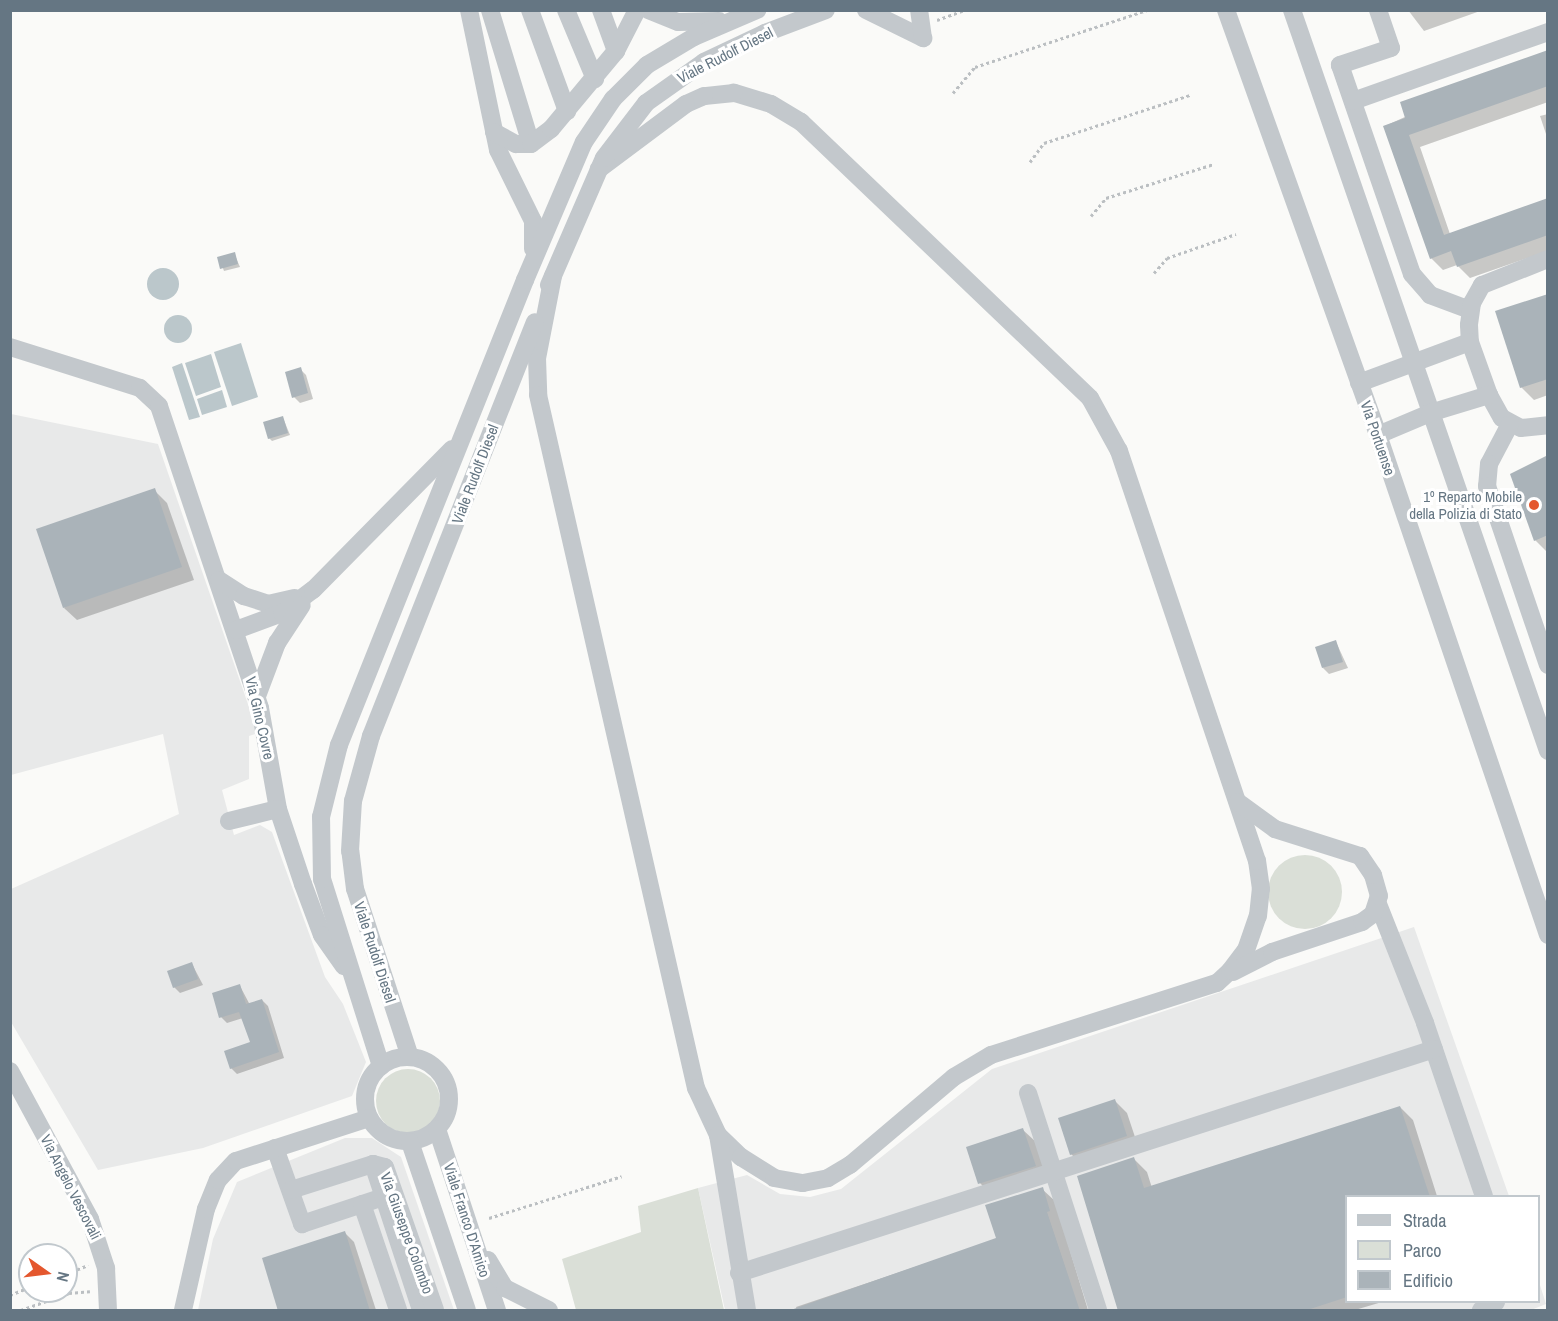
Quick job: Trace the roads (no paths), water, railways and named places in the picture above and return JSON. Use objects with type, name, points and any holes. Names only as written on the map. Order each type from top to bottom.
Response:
[{"type":"street","points":[[469,10],[494,132],[505,170],[535,226],[535,240],[525,280]]},
{"type":"street","points":[[490,10],[531,144]]},
{"type":"street","points":[[530,10],[567,111]]},
{"type":"street","points":[[566,10],[595,79]]},
{"type":"street","points":[[601,10],[616,51]]},
{"type":"street","points":[[494,132],[516,144],[531,144],[567,111],[595,79],[616,51],[637,10]]},
{"type":"street","points":[[648,10],[678,22],[727,21]]},
{"type":"street","name":"Viale Rudolf Diesel","points":[[381,1066],[322,879],[320,843],[324,800],[341,738],[458,444],[578,155],[613,99],[661,55],[727,21],[757,10]]},
{"type":"street","name":"Viale Rudolf Diesel","points":[[410,1057],[355,889],[350,835],[356,787],[371,736],[553,276],[599,169],[634,115],[686,72],[765,33],[826,10]]},
{"type":"street","points":[[866,10],[923,38],[920,10]]},
{"type":"street","name":"Via Portuense","points":[[1226,10],[1378,435],[1548,935]]},
{"type":"street","points":[[1292,10],[1548,751]]},
{"type":"street","points":[[1378,10],[1391,48],[1340,65],[1412,274],[1430,295],[1470,310]]},
{"type":"street","points":[[1353,101],[1548,32]]},
{"type":"street","points":[[599,169],[686,104],[704,96],[734,93],[771,104],[801,122],[1074,380],[1101,413],[1114,440],[1257,861],[1261,898],[1246,950],[1217,983]]},
{"type":"street","points":[[1548,259],[1487,281],[1477,291],[1470,310],[1470,342],[1489,395],[1510,424],[1527,429],[1548,425]]},
{"type":"street","points":[[553,276],[537,358],[538,395],[696,1088],[718,1135],[723,1185],[747,1311]]},
{"type":"street","points":[[1359,383],[1414,365],[1470,342]]},
{"type":"street","name":"Via Gino Covre","points":[[10,347],[146,391],[159,406],[257,696],[278,809],[318,927],[352,977]]},
{"type":"street","points":[[1378,435],[1430,413],[1489,395]]},
{"type":"street","points":[[1510,424],[1489,464],[1487,486],[1548,665]]},
{"type":"street","points":[[236,630],[282,613],[313,590],[458,444]]},
{"type":"street","points":[[219,580],[244,596],[268,604],[285,602],[313,590]]},
{"type":"street","points":[[257,696],[277,643],[313,590]]},
{"type":"street","points":[[1238,802],[1275,829],[1360,856],[1373,875],[1378,904],[1434,1049],[1483,1195]]},
{"type":"street","points":[[230,821],[278,809]]},
{"type":"street","points":[[718,1135],[741,1157],[774,1178],[803,1183],[828,1178],[850,1165],[954,1077],[991,1055],[1217,983],[1262,956],[1362,922],[1378,904]]},
{"type":"street","points":[[739,1273],[1434,1049]]},
{"type":"street","points":[[410,1057],[435,1067],[448,1090],[449,1105],[437,1129],[410,1142],[386,1136],[369,1118],[366,1090],[381,1066],[410,1057]]},
{"type":"street","name":"Via Angelo Vescovali","points":[[10,1071],[90,1219],[106,1268],[109,1303]]},
{"type":"street","points":[[1028,1093],[1098,1311]]},
{"type":"street","points":[[183,1311],[206,1209],[218,1180],[236,1161],[369,1118]]},
{"type":"street","name":"Viale Franco D'Amico","points":[[437,1129],[497,1311]]},
{"type":"street","name":"Viale Franco D'Amico","points":[[410,1142],[467,1311]]},
{"type":"street","name":"Via Giuseppe Colombo","points":[[275,1148],[302,1224],[383,1197]]},
{"type":"street","name":"Via Giuseppe Colombo","points":[[291,1190],[373,1164],[382,1165],[389,1173],[435,1311]]},
{"type":"street","name":"Via Giuseppe Colombo","points":[[373,1164],[421,1311]]},
{"type":"street","points":[[362,1204],[398,1311]]},
{"type":"street","points":[[464,1214],[505,1288],[549,1311]]},
{"type":"street","points":[[1481,1311],[1494,1303]]},
{"type":"place","name":"1º Reparto Mobile della Polizia di Stato","points":[[1534,505]]}]
